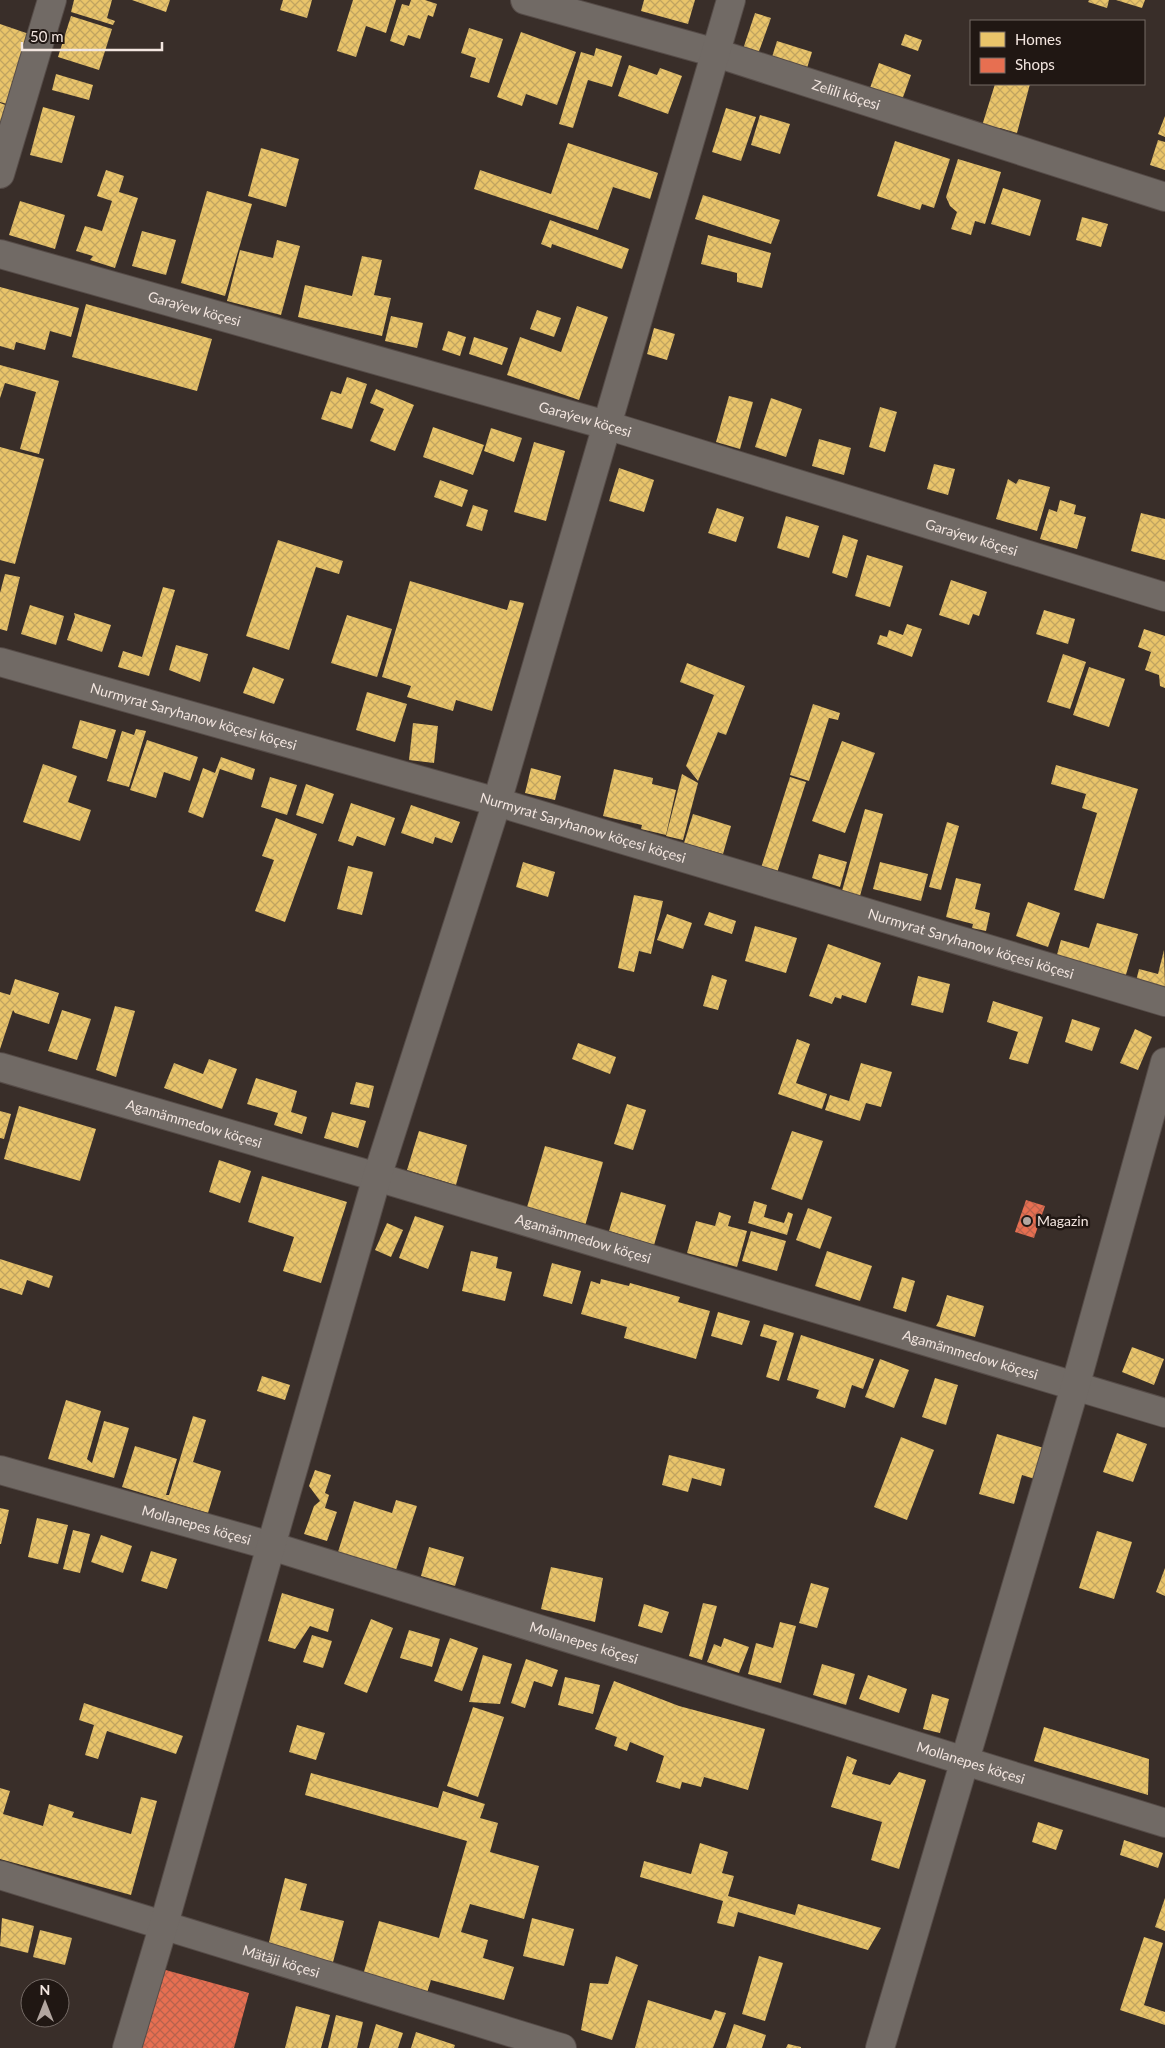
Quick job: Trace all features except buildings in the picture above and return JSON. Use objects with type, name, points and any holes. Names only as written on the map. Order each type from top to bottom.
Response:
[{"type":"street","points":[[0,174],[52,0]]},
{"type":"street","name":"Zelili köçesi","points":[[525,0],[716,53],[1165,196]]},
{"type":"street","points":[[127,2048],[377,1177],[496,802],[731,0]]},
{"type":"street","name":"Garaýew köçesi","points":[[0,254],[606,425],[1165,597]]},
{"type":"street","name":"Nurmyrat Saryhanow köçesi köçesi","points":[[0,662],[496,802],[1165,1002]]},
{"type":"street","points":[[880,2048],[1075,1387],[1165,1062]]},
{"type":"street","name":"Agamämmedow köçesi","points":[[0,1067],[377,1177],[1165,1413]]},
{"type":"street","name":"Mollanepes köçesi","points":[[0,1470],[271,1546],[1165,1823]]},
{"type":"street","name":"Mätäji köçesi","points":[[0,1875],[562,2048]]},
{"type":"place","name":"Magazin","points":[[1027,1221]]}]
